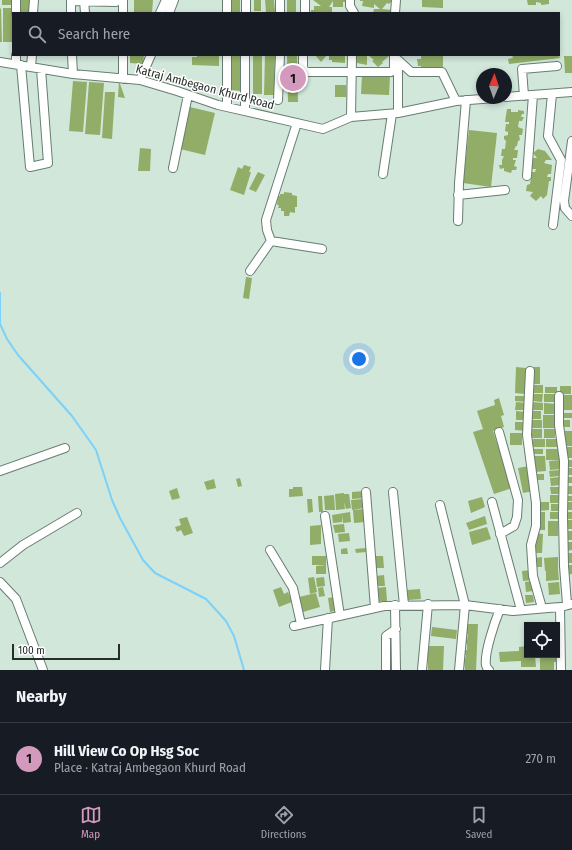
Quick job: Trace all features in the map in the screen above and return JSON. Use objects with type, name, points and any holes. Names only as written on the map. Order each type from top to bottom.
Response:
[{"type":"street","points":[[16,0],[16,12]]},
{"type":"street","points":[[33,12],[34,0]]},
{"type":"street","points":[[72,12],[71,0],[116,2],[118,0]]},
{"type":"street","points":[[123,0],[123,12]]},
{"type":"street","points":[[160,12],[166,0]]},
{"type":"street","points":[[168,12],[174,0]]},
{"type":"street","points":[[227,0],[227,12]]},
{"type":"street","points":[[246,0],[246,12]]},
{"type":"street","points":[[280,0],[280,12]]},
{"type":"street","points":[[305,0],[305,12]]},
{"type":"street","points":[[350,0],[350,6],[353,12]]},
{"type":"street","points":[[397,0],[397,12]]},
{"type":"street","points":[[84,1],[85,12]]},
{"type":"street","points":[[16,56],[30,167],[48,163],[41,69]]},
{"type":"street","points":[[31,67],[32,56]]},
{"type":"street","points":[[72,56],[73,74]]},
{"type":"street","points":[[123,56],[123,79]]},
{"type":"street","points":[[140,80],[151,56]]},
{"type":"street","points":[[227,56],[227,108]]},
{"type":"street","points":[[245,56],[245,111]]},
{"type":"street","points":[[278,100],[280,56]]},
{"type":"street","points":[[303,56],[302,67],[308,72],[352,73],[391,72],[394,70],[397,57]]},
{"type":"street","points":[[351,117],[352,56]]},
{"type":"street","points":[[397,57],[411,72],[442,72],[456,101]]},
{"type":"street","points":[[383,174],[395,113],[397,57]]},
{"type":"street","name":"Katraj Ambegaon Khurd Road","points":[[0,62],[73,74],[140,80],[227,108],[323,129],[351,117],[395,113],[456,101],[476,99]]},
{"type":"street","points":[[527,176],[528,96],[522,70],[557,66]]},
{"type":"street","points":[[512,97],[572,92]]},
{"type":"street","points":[[552,94],[548,136],[561,160],[553,225]]},
{"type":"street","points":[[173,168],[188,95]]},
{"type":"street","points":[[458,221],[458,195],[466,100]]},
{"type":"street","points":[[271,241],[267,230],[266,220],[297,123]]},
{"type":"street","points":[[572,141],[564,201],[565,208],[572,216]]},
{"type":"street","points":[[458,195],[505,190]]},
{"type":"street","points":[[271,241],[322,250]]},
{"type":"street","points":[[250,271],[271,241]]},
{"type":"street","points":[[530,371],[528,435],[536,503],[536,526],[531,545],[533,576],[542,608]]},
{"type":"street","points":[[559,396],[559,425],[564,461],[562,516],[566,605],[562,670]]},
{"type":"street","points":[[500,432],[518,500],[517,517],[514,526],[500,534]]},
{"type":"street","points":[[0,471],[65,448]]},
{"type":"street","points":[[366,492],[375,608]]},
{"type":"street","points":[[393,492],[404,605]]},
{"type":"street","points":[[492,502],[521,610]]},
{"type":"street","points":[[440,505],[465,605],[459,670]]},
{"type":"street","points":[[0,562],[23,545],[77,513]]},
{"type":"street","points":[[325,516],[340,616]]},
{"type":"street","points":[[270,550],[293,588],[298,625],[395,605],[465,605],[513,611],[566,605]]},
{"type":"street","points":[[0,582],[16,598],[43,670]]},
{"type":"street","points":[[422,670],[428,604]]},
{"type":"street","points":[[395,605],[396,670]]},
{"type":"street","points":[[488,670],[486,665],[487,654],[500,609]]},
{"type":"street","points":[[325,670],[328,618]]},
{"type":"street","points":[[386,670],[386,636],[396,629]]},
{"type":"building","points":[[2,0],[15,0],[15,5],[2,5]]},
{"type":"building","points":[[19,0],[31,0],[31,12],[19,12]]},
{"type":"building","points":[[134,0],[153,0],[152,12],[134,12]]},
{"type":"building","points":[[231,0],[240,0],[240,12],[231,12]]},
{"type":"building","points":[[254,0],[261,0],[261,11],[254,11]]},
{"type":"building","points":[[265,0],[274,0],[275,12],[266,12]]},
{"type":"building","points":[[287,0],[296,0],[296,12],[287,12]]},
{"type":"building","points":[[313,0],[345,0],[345,2],[343,2],[343,7],[333,7],[333,1],[329,7],[332,7],[332,12],[311,12],[311,10],[314,10],[314,6],[321,6]]},
{"type":"building","points":[[393,0],[389,4],[387,3],[382,9],[392,10],[392,12],[373,12],[374,9],[380,9],[374,4],[374,8],[362,6],[363,1],[360,1]]},
{"type":"building","points":[[422,0],[443,0],[443,8],[422,7]]},
{"type":"building","points":[[527,0],[549,0],[549,4],[541,5],[541,3],[536,2],[536,5],[528,5]]},
{"type":"building","points":[[1,8],[2,42],[0,42],[0,9]]},
{"type":"building","points":[[3,8],[15,8],[12,12],[12,42],[3,42]]},
{"type":"building","points":[[130,56],[144,56],[143,64],[130,63]]},
{"type":"building","points":[[219,56],[219,66],[192,65],[192,57]]},
{"type":"building","points":[[231,56],[243,56],[242,91],[229,90]]},
{"type":"building","points":[[253,56],[262,56],[262,94],[253,94]]},
{"type":"building","points":[[265,56],[275,56],[274,95],[264,95]]},
{"type":"building","points":[[287,56],[297,56],[298,102],[288,102]]},
{"type":"building","points":[[316,56],[326,56],[321,62]]},
{"type":"building","points":[[329,56],[345,56],[345,63],[332,62],[332,60],[329,60]]},
{"type":"building","points":[[356,56],[367,56],[367,65],[357,63],[357,60],[355,60]]},
{"type":"building","points":[[369,56],[389,56],[378,67],[372,61],[374,60]]},
{"type":"building","points":[[421,56],[443,56],[443,69],[421,69],[421,66],[418,66],[417,59],[421,59]]},
{"type":"building","points":[[512,56],[559,56],[560,58],[509,64],[508,59],[513,58]]},
{"type":"building","points":[[564,56],[572,56],[572,73],[565,73]]},
{"type":"building","points":[[362,75],[390,76],[389,95],[361,94]]},
{"type":"building","points":[[73,81],[87,82],[83,132],[69,131]]},
{"type":"building","points":[[119,81],[125,98],[118,97]]},
{"type":"building","points":[[89,82],[104,83],[100,135],[85,134]]},
{"type":"building","points":[[335,85],[346,85],[346,97],[335,97]]},
{"type":"building","points":[[105,92],[115,92],[112,139],[102,138]]},
{"type":"building","points":[[190,107],[215,113],[205,155],[180,149]]},
{"type":"building","points":[[507,109],[511,109],[511,112],[518,112],[518,110],[524,111],[524,114],[522,114],[521,117],[524,117],[522,121],[519,121],[518,127],[523,129],[522,135],[519,135],[520,140],[518,141],[514,150],[518,150],[517,158],[513,158],[513,160],[516,160],[514,166],[517,167],[516,170],[512,170],[511,173],[504,171],[504,168],[500,169],[499,165],[502,165],[504,156],[501,156],[502,149],[505,149],[506,141],[504,136],[508,135],[508,132],[505,131],[506,124],[509,124],[509,122],[505,122]]},
{"type":"building","points":[[469,130],[497,133],[491,187],[463,183]]},
{"type":"building","points":[[140,148],[151,149],[150,171],[138,171]]},
{"type":"building","points":[[538,149],[545,151],[552,160],[546,160],[544,163],[552,165],[551,174],[548,174],[547,177],[551,177],[551,181],[549,181],[547,195],[543,199],[541,196],[536,201],[530,196],[533,192],[526,191],[527,185],[530,184],[532,172],[535,172],[536,169],[532,169],[532,165],[530,165],[531,158],[537,158],[533,153]]},
{"type":"building","points":[[244,165],[251,167],[249,172],[251,172],[244,195],[230,190],[238,167],[242,169]]},
{"type":"building","points":[[258,172],[265,175],[256,192],[249,189]]},
{"type":"building","points":[[284,192],[292,193],[292,195],[297,196],[297,207],[295,207],[295,213],[290,212],[289,216],[284,216],[284,211],[281,211],[281,208],[278,208],[279,205],[277,205],[278,196],[280,196],[280,194],[284,194]]},
{"type":"building","points":[[246,277],[252,278],[249,299],[243,298]]},
{"type":"building","points":[[516,367],[526,368],[525,394],[515,393]]},
{"type":"building","points":[[532,367],[540,367],[540,384],[532,384]]},
{"type":"building","points":[[534,385],[543,385],[543,393],[533,393]]},
{"type":"building","points":[[560,386],[571,386],[571,394],[560,394]]},
{"type":"building","points":[[545,387],[557,387],[557,393],[545,393]]},
{"type":"building","points":[[533,394],[543,394],[542,402],[533,401]]},
{"type":"building","points":[[544,394],[558,394],[557,402],[544,402]]},
{"type":"building","points":[[560,395],[572,395],[572,405],[560,405]]},
{"type":"building","points":[[515,396],[526,396],[526,402],[515,401]]},
{"type":"building","points":[[499,398],[504,415],[501,416],[504,427],[493,431],[512,488],[494,494],[473,432],[483,429],[477,411],[495,405],[494,400]]},
{"type":"building","points":[[516,402],[526,403],[526,410],[515,410]]},
{"type":"building","points":[[532,402],[543,403],[543,410],[531,410]]},
{"type":"building","points":[[544,403],[557,404],[557,414],[544,414]]},
{"type":"building","points":[[561,405],[572,405],[572,410],[561,410]]},
{"type":"building","points":[[516,411],[526,412],[525,420],[516,420]]},
{"type":"building","points":[[531,411],[541,411],[541,419],[530,419]]},
{"type":"building","points":[[561,413],[572,413],[572,418],[561,418]]},
{"type":"building","points":[[543,415],[556,415],[555,428],[543,428]]},
{"type":"building","points":[[532,420],[542,420],[542,428],[532,428]]},
{"type":"building","points":[[560,420],[570,420],[570,427],[560,427]]},
{"type":"building","points":[[515,422],[526,422],[526,431],[515,430]]},
{"type":"building","points":[[531,429],[542,429],[542,438],[531,438]]},
{"type":"building","points":[[544,429],[555,429],[555,438],[544,438]]},
{"type":"building","points":[[562,431],[572,431],[572,446],[563,446]]},
{"type":"building","points":[[510,433],[522,433],[522,445],[510,445]]},
{"type":"building","points":[[533,439],[545,439],[545,447],[533,447]]},
{"type":"building","points":[[546,439],[558,439],[558,447],[546,447]]},
{"type":"building","points":[[566,447],[572,447],[572,458],[566,458]]},
{"type":"building","points":[[533,449],[543,449],[543,454],[533,454]]},
{"type":"building","points":[[546,449],[559,449],[559,460],[546,460]]},
{"type":"building","points":[[534,456],[545,456],[546,471],[535,472]]},
{"type":"building","points":[[561,460],[561,469],[550,470],[549,461]]},
{"type":"building","points":[[565,460],[572,460],[572,467],[565,467]]},
{"type":"building","points":[[529,466],[534,491],[523,493],[518,468]]},
{"type":"building","points":[[567,468],[572,468],[572,475],[567,475]]},
{"type":"building","points":[[559,470],[560,476],[550,477],[549,471]]},
{"type":"building","points":[[534,474],[544,474],[544,480],[534,480]]},
{"type":"building","points":[[560,477],[561,485],[551,486],[550,478]]},
{"type":"building","points":[[568,477],[572,477],[572,483],[568,483]]},
{"type":"building","points":[[240,478],[242,486],[238,487],[236,479]]},
{"type":"building","points":[[214,479],[216,488],[207,490],[204,482]]},
{"type":"building","points":[[565,486],[572,486],[572,494],[565,494]]},
{"type":"building","points":[[293,487],[302,487],[303,496],[289,497],[289,489],[293,489]]},
{"type":"building","points":[[550,487],[560,487],[560,494],[551,494]]},
{"type":"building","points":[[177,488],[180,498],[172,500],[169,491]]},
{"type":"building","points":[[365,491],[365,498],[352,499],[352,492]]},
{"type":"building","points":[[335,494],[349,494],[351,508],[346,509],[344,502],[345,509],[336,510]]},
{"type":"building","points":[[334,495],[335,510],[325,510],[324,496]]},
{"type":"building","points":[[550,495],[561,495],[561,503],[550,503]]},
{"type":"building","points":[[318,496],[322,496],[323,512],[319,512]]},
{"type":"building","points":[[566,496],[572,496],[572,501],[566,501]]},
{"type":"building","points":[[482,497],[485,507],[471,513],[468,501]]},
{"type":"building","points":[[307,499],[312,499],[313,512],[308,513]]},
{"type":"building","points":[[363,499],[364,508],[352,510],[351,500]]},
{"type":"building","points":[[538,502],[549,502],[549,510],[538,511]]},
{"type":"building","points":[[566,502],[572,502],[572,510],[566,510]]},
{"type":"building","points":[[551,504],[561,504],[561,511],[551,511]]},
{"type":"building","points":[[364,509],[365,522],[354,523],[353,510]]},
{"type":"building","points":[[350,512],[351,522],[343,523],[342,515],[342,522],[333,523],[332,515]]},
{"type":"building","points":[[536,512],[545,512],[545,530],[536,530]]},
{"type":"building","points":[[550,512],[561,512],[561,519],[550,519]]},
{"type":"building","points":[[566,512],[572,512],[572,519],[567,519]]},
{"type":"building","points":[[485,516],[487,524],[469,530],[466,523]]},
{"type":"building","points":[[187,517],[193,533],[184,536],[181,530],[177,532],[175,527],[181,525],[179,519]]},
{"type":"building","points":[[565,520],[572,520],[572,529],[565,529]]},
{"type":"building","points":[[548,521],[558,521],[558,536],[548,536]]},
{"type":"building","points":[[344,524],[345,532],[335,533],[333,525]]},
{"type":"building","points":[[321,525],[321,544],[310,545],[310,526]]},
{"type":"building","points":[[487,527],[491,539],[472,545],[469,532]]},
{"type":"building","points":[[566,531],[572,531],[572,540],[566,540]]},
{"type":"building","points":[[349,533],[350,541],[339,542],[338,534]]},
{"type":"building","points":[[535,533],[543,534],[542,553],[534,553]]},
{"type":"building","points":[[566,542],[572,542],[572,550],[567,551]]},
{"type":"building","points":[[347,548],[348,554],[341,554],[341,549]]},
{"type":"building","points":[[366,548],[366,552],[356,553],[355,549]]},
{"type":"building","points":[[565,553],[572,553],[572,563],[566,563]]},
{"type":"building","points":[[312,556],[326,556],[326,565],[312,565]]},
{"type":"building","points":[[373,556],[383,556],[384,568],[374,568]]},
{"type":"building","points":[[542,557],[542,567],[534,567],[534,558]]},
{"type":"building","points":[[558,557],[558,570],[545,571],[544,558]]},
{"type":"building","points":[[326,565],[326,574],[316,574],[316,566]]},
{"type":"building","points":[[565,565],[572,565],[572,574],[566,575]]},
{"type":"building","points":[[531,570],[532,580],[523,581],[522,571]]},
{"type":"building","points":[[558,570],[559,580],[546,581],[546,571]]},
{"type":"building","points":[[384,575],[385,586],[376,586],[376,576]]},
{"type":"building","points":[[314,577],[317,592],[310,594],[308,578]]},
{"type":"building","points":[[324,577],[325,586],[317,587],[316,578]]},
{"type":"building","points":[[533,581],[533,591],[526,592],[525,582]]},
{"type":"building","points":[[559,582],[560,594],[549,595],[548,583]]},
{"type":"building","points":[[281,587],[284,594],[288,592],[292,602],[279,607],[273,590]]},
{"type":"building","points":[[323,587],[325,596],[319,597],[318,588]]},
{"type":"building","points":[[386,587],[387,601],[378,601],[376,588]]},
{"type":"building","points":[[420,589],[421,599],[408,600],[407,590]]},
{"type":"building","points":[[316,593],[320,607],[303,612],[299,597]]},
{"type":"building","points":[[525,595],[533,595],[534,602],[526,603]]},
{"type":"building","points":[[334,597],[335,611],[330,612],[328,598]]},
{"type":"building","points":[[467,624],[478,624],[476,670],[465,670],[464,660],[466,655],[464,655],[464,650],[467,650],[465,639],[467,640],[468,634],[465,634],[465,629],[467,629]]},
{"type":"building","points":[[432,627],[457,630],[456,639],[431,636]]},
{"type":"building","points":[[426,646],[444,646],[443,670],[428,670]]},
{"type":"building","points":[[524,646],[524,658],[535,658],[536,667],[521,667],[521,661],[500,662],[499,652],[519,651],[519,647]]},
{"type":"building","points":[[540,658],[558,658],[558,662],[554,662],[554,670],[540,670]]},
{"type":"waterway","points":[[0,293],[0,324],[7,339],[18,355],[72,416],[96,450],[112,500],[143,560],[155,573],[206,599],[226,621],[234,636],[244,670]]},
{"type":"place","name":"Hill View Co Op Hsg Soc","points":[[293,78]]}]
